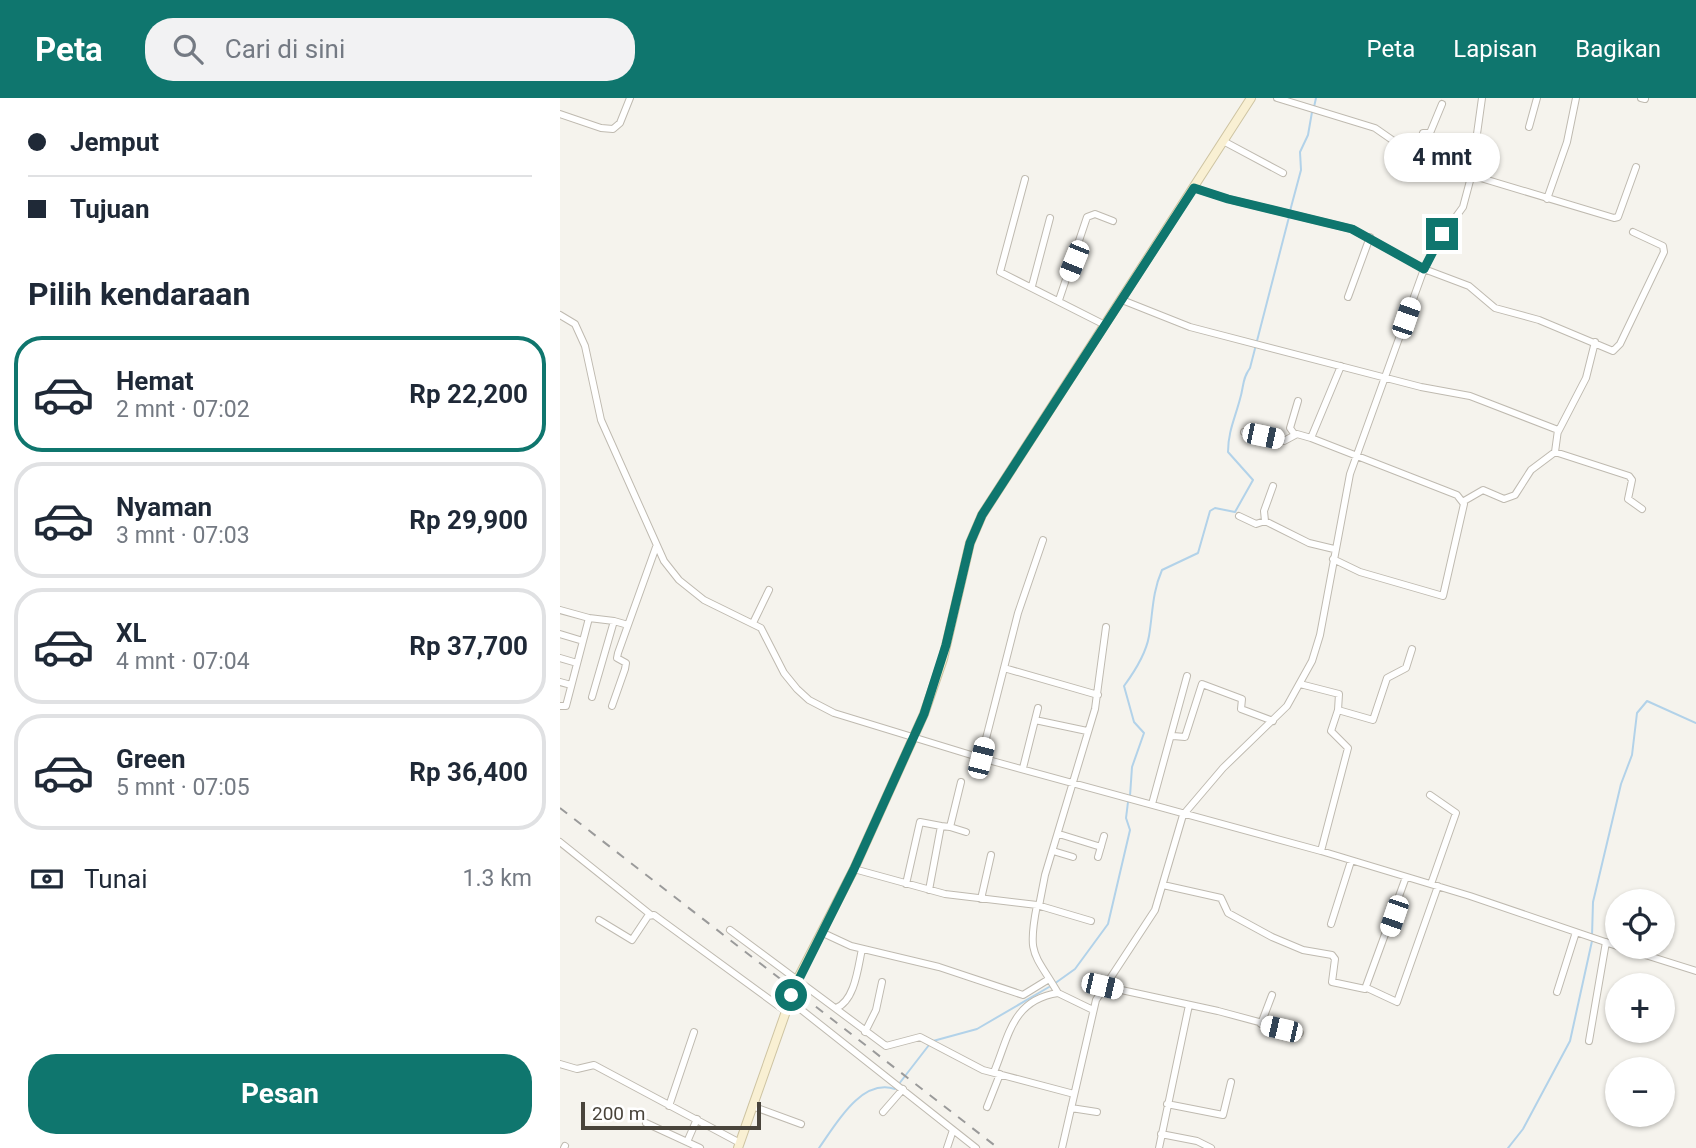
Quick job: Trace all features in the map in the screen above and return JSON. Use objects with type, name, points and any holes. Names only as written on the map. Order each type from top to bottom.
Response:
[{"type":"street","points":[[560,114],[601,128],[613,129],[620,124],[630,98]]},
{"type":"street","points":[[778,1005],[789,1000],[823,933],[912,738],[943,659],[970,543],[982,515],[1251,98]]},
{"type":"street","points":[[1277,98],[1375,128],[1415,158],[1471,177],[1616,218],[1636,167]]},
{"type":"street","points":[[1062,1148],[1093,1010],[1102,986],[1140,935],[1155,909],[1183,815],[1223,768],[1273,721],[1300,684],[1320,635],[1335,549],[1356,456],[1424,269],[1442,234],[1460,213],[1471,177],[1482,98]]},
{"type":"street","points":[[1529,127],[1537,98]]},
{"type":"street","points":[[1547,199],[1567,142],[1576,98]]},
{"type":"street","points":[[1415,158],[1423,133],[1430,133],[1442,104]]},
{"type":"street","points":[[1225,142],[1283,173]]},
{"type":"street","points":[[1025,179],[999,270],[1002,275],[1032,286],[1105,325]]},
{"type":"street","points":[[1194,188],[1370,237],[1424,269],[1469,286],[1495,308],[1539,320],[1613,351],[1618,348],[1664,253],[1663,246],[1633,232]]},
{"type":"street","points":[[1059,300],[1087,217],[1095,214],[1113,221]]},
{"type":"street","points":[[1032,286],[1050,218]]},
{"type":"street","points":[[1348,297],[1370,237]]},
{"type":"street","points":[[1122,300],[1190,327],[1249,344],[1384,378],[1470,396],[1556,428],[1559,432]]},
{"type":"street","points":[[560,316],[575,324],[585,346],[601,420],[656,547],[679,580],[704,600],[753,623],[766,637],[784,673],[809,700],[834,713],[912,738],[1321,851],[1605,942]]},
{"type":"street","points":[[1333,559],[1360,572],[1443,596],[1464,501],[1483,490],[1511,498],[1536,465],[1555,452],[1559,432],[1586,378],[1595,342]]},
{"type":"street","points":[[1311,439],[1341,366]]},
{"type":"street","points":[[1294,435],[1290,428],[1298,401]]},
{"type":"street","points":[[1244,432],[1284,441],[1294,435],[1311,439],[1444,489],[1464,501]]},
{"type":"street","points":[[1555,452],[1629,476],[1632,480],[1628,499],[1642,509]]},
{"type":"street","points":[[1265,522],[1264,511],[1273,486]]},
{"type":"street","points":[[1239,516],[1256,524],[1265,522],[1309,543],[1335,549]]},
{"type":"street","points":[[981,758],[1018,613],[1043,540]]},
{"type":"street","points":[[612,706],[626,663],[617,658],[656,547]]},
{"type":"street","points":[[753,623],[769,590]]},
{"type":"street","points":[[560,610],[628,625]]},
{"type":"street","points":[[560,706],[566,706],[589,618]]},
{"type":"street","points":[[592,697],[614,621]]},
{"type":"street","points":[[1093,1010],[1057,991],[1032,953],[1031,934],[1098,695],[1106,627]]},
{"type":"street","points":[[560,634],[583,641]]},
{"type":"street","points":[[1338,710],[1373,720],[1387,678],[1406,668],[1412,649]]},
{"type":"street","points":[[560,658],[577,663]]},
{"type":"street","points":[[1004,668],[1098,695]]},
{"type":"street","points":[[1152,804],[1173,736],[1187,676]]},
{"type":"street","points":[[560,682],[571,685]]},
{"type":"street","points":[[1173,736],[1185,737],[1202,684],[1242,699],[1241,708],[1273,721]]},
{"type":"street","points":[[1300,684],[1337,692],[1338,710],[1332,733],[1347,745],[1348,751],[1321,851]]},
{"type":"street","points":[[1023,768],[1038,708]]},
{"type":"street","points":[[1035,720],[1087,731]]},
{"type":"street","points":[[950,827],[961,782]]},
{"type":"street","points":[[1163,885],[1221,898],[1228,913],[1272,937],[1303,950],[1332,955],[1332,982],[1367,988],[1397,1002],[1456,813],[1430,796]]},
{"type":"street","points":[[906,884],[920,822],[966,832]]},
{"type":"street","points":[[929,890],[941,826]]},
{"type":"street","points":[[1059,834],[1101,847]]},
{"type":"street","points":[[1098,857],[1104,836]]},
{"type":"street","points":[[560,842],[651,915],[778,1005]]},
{"type":"street","points":[[1054,851],[1073,857]]},
{"type":"street","points":[[981,899],[991,855]]},
{"type":"street","points":[[1331,924],[1351,861]]},
{"type":"street","points":[[854,869],[929,890],[1038,906],[1091,921]]},
{"type":"street","points":[[1367,988],[1406,877]]},
{"type":"street","points":[[599,920],[632,940],[651,915]]},
{"type":"street","points":[[730,930],[865,1032],[889,1047],[923,1038],[959,1060],[1074,1094]]},
{"type":"street","points":[[823,933],[862,949],[939,967],[1025,995],[1049,979]]},
{"type":"street","points":[[1557,992],[1576,933]]},
{"type":"street","points":[[1589,1041],[1605,948]]},
{"type":"street","points":[[836,1008],[842,1006],[853,986],[862,949]]},
{"type":"street","points":[[1659,959],[1696,971]]},
{"type":"street","points":[[865,1032],[876,1010],[882,982]]},
{"type":"street","points":[[1102,986],[1300,1033]]},
{"type":"street","points":[[987,1107],[1014,1017],[1057,991]]},
{"type":"street","points":[[1261,1024],[1272,995]]},
{"type":"street","points":[[789,1000],[976,1148]]},
{"type":"street","points":[[560,1064],[577,1069],[594,1065],[739,1145],[778,1005]]},
{"type":"street","points":[[1159,1148],[1189,1005]]},
{"type":"street","points":[[669,1105],[694,1032]]},
{"type":"street","points":[[1167,1104],[1223,1115],[1231,1082]]},
{"type":"street","points":[[883,1112],[902,1088]]},
{"type":"street","points":[[752,1106],[801,1124]]},
{"type":"street","points":[[1071,1108],[1097,1112]]},
{"type":"street","points":[[687,1142],[696,1119]]},
{"type":"street","points":[[646,1122],[700,1148]]},
{"type":"street","points":[[947,1148],[953,1130]]},
{"type":"street","points":[[1161,1134],[1197,1141],[1211,1148]]},
{"type":"waterway","points":[[1314,107],[1316,98]]},
{"type":"waterway","points":[[1290,211],[1301,170],[1300,152],[1308,135],[1312,112]]},
{"type":"waterway","points":[[1130,796],[1132,767],[1144,733],[1134,722],[1124,686],[1145,649],[1162,570],[1198,553],[1210,511],[1215,508],[1235,512],[1253,480],[1228,452],[1229,438],[1289,217]]},
{"type":"waterway","points":[[1592,936],[1593,902],[1621,784],[1632,755],[1637,713],[1647,701],[1696,723]]},
{"type":"waterway","points":[[1054,984],[1075,969],[1108,924],[1130,830],[1126,818],[1128,802]]},
{"type":"waterway","points":[[1508,1148],[1523,1129],[1570,1041],[1592,941]]},
{"type":"waterway","points":[[933,1041],[977,1029],[1049,987]]},
{"type":"waterway","points":[[819,1148],[851,1105],[871,1090],[883,1087],[895,1089],[929,1045]]},
{"type":"railway","points":[[560,808],[998,1148]]},
{"type":"route","points":[[791,995],[854,869],[924,714],[943,659],[970,543],[982,515],[1194,188],[1228,199],[1352,229],[1424,269],[1442,234]]}]
